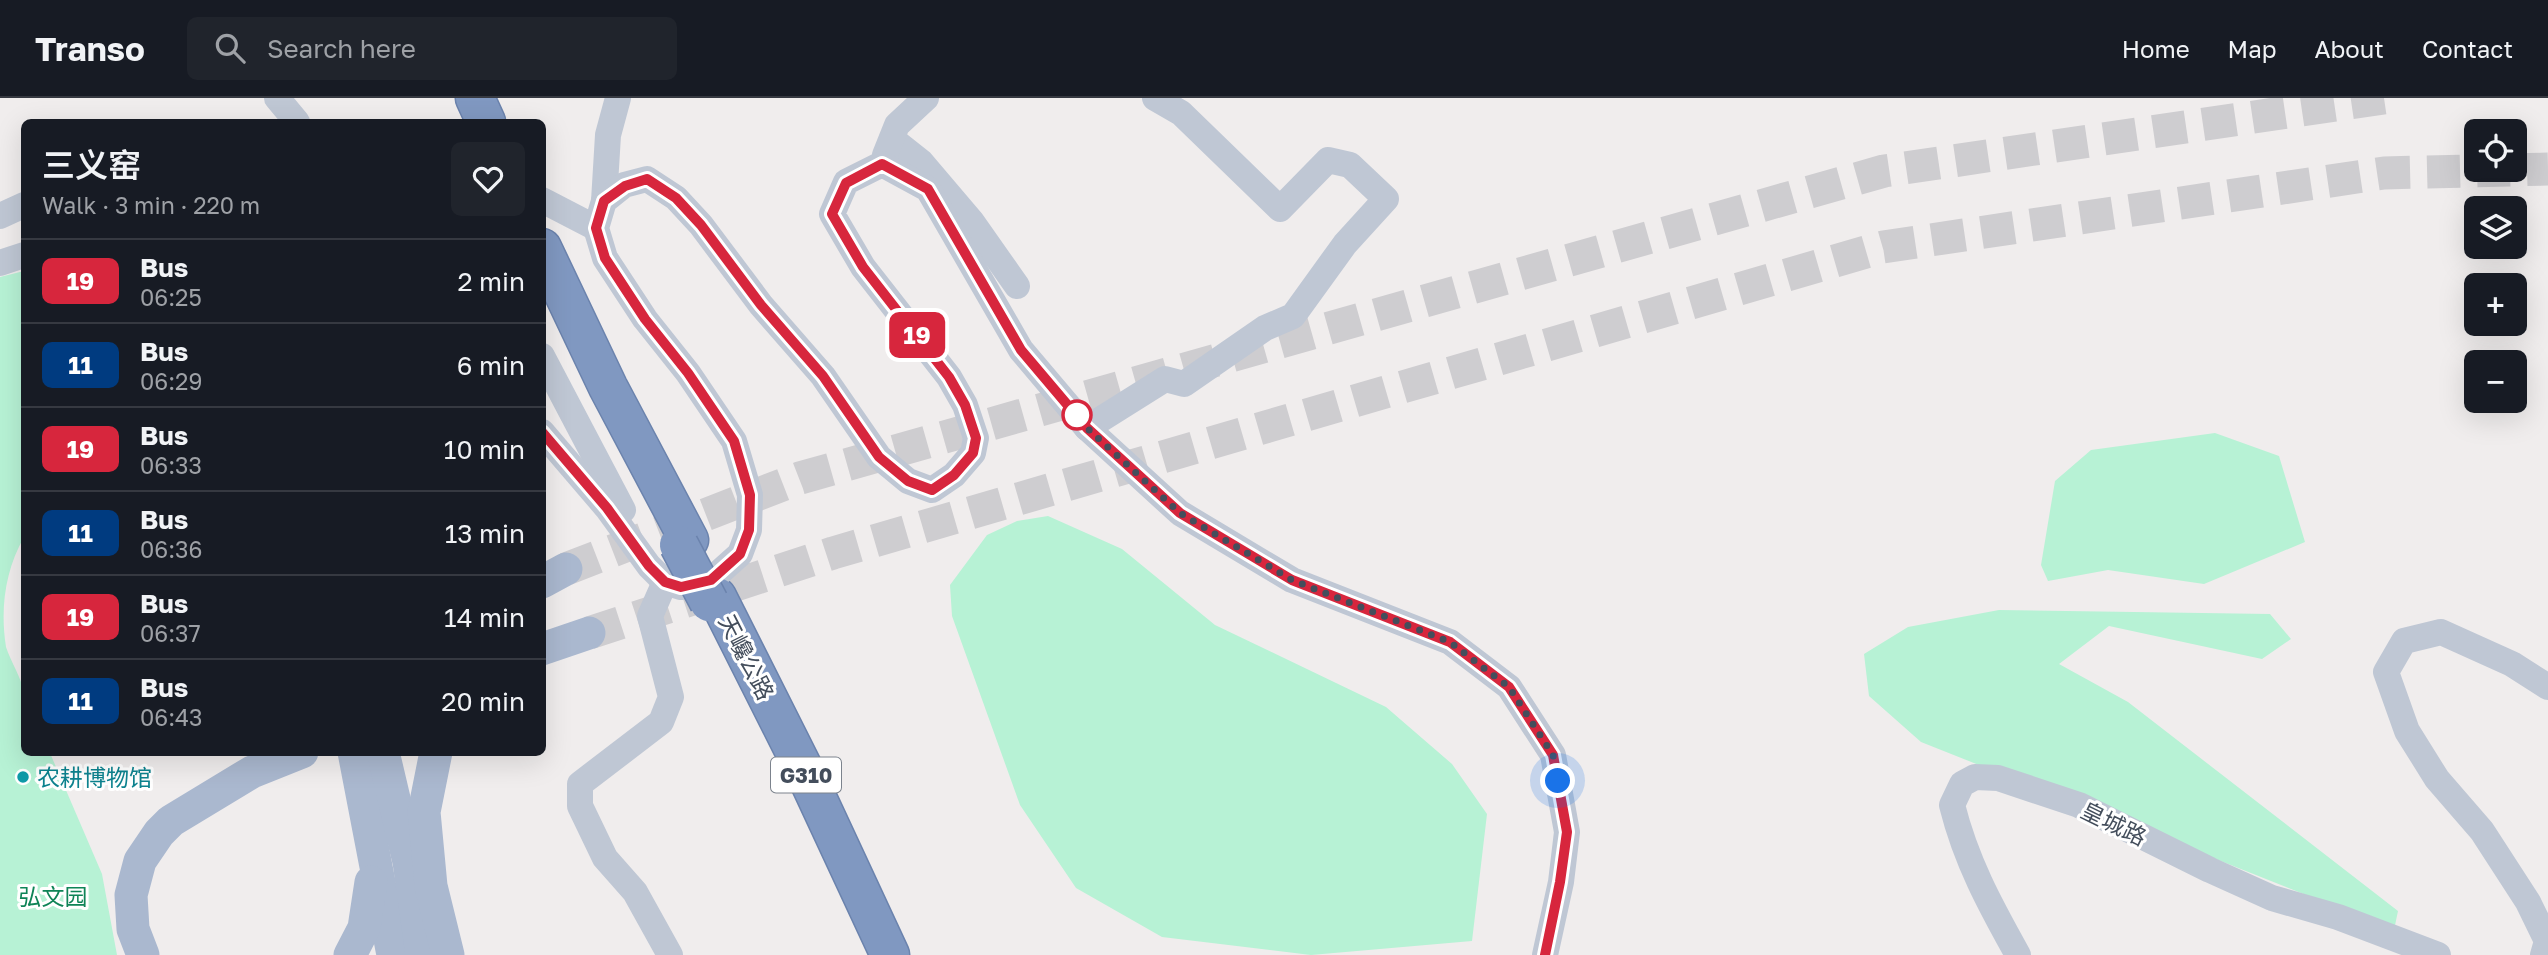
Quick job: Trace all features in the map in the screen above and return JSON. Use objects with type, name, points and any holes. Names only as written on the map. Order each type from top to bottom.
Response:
[{"type":"highway","points":[[463,98],[472,119]]},
{"type":"highway","points":[[475,98],[485,119]]},
{"type":"highway","name":"天巉公路","points":[[546,264],[684,543],[804,770],[890,955]]},
{"type":"highway","name":"天巉公路","points":[[713,599],[878,955]]},
{"type":"main road","points":[[546,648],[589,633]]},
{"type":"main road","points":[[143,955],[133,929],[131,895],[140,861],[148,846],[171,821],[252,772],[292,756]]},
{"type":"main road","points":[[355,756],[393,955]]},
{"type":"main road","points":[[384,756],[409,862],[422,955]]},
{"type":"main road","points":[[435,756],[424,812],[431,886],[448,955]]},
{"type":"main road","points":[[350,955],[364,928],[375,856]]},
{"type":"street","points":[[277,98],[294,119]]},
{"type":"street","points":[[546,437],[649,566],[665,582],[681,587],[711,580],[740,554],[749,530],[750,495],[734,441],[688,373],[645,319],[605,258],[596,228],[604,201],[608,135],[618,98]]},
{"type":"street","points":[[604,201],[625,186],[647,179],[676,198],[701,225],[761,305],[823,376],[879,457],[908,481],[932,490],[954,475],[973,453],[976,438],[965,405],[949,377],[863,267],[832,214],[846,183],[882,164],[897,125],[926,98]]},
{"type":"street","points":[[1087,428],[1165,379],[1184,384],[1265,328],[1293,317],[1345,244],[1386,199],[1350,165],[1328,160],[1280,209],[1181,113],[1155,98]]},
{"type":"street","points":[[892,139],[921,162],[972,222],[1017,286]]},
{"type":"street","points":[[882,164],[928,189],[1021,350],[1087,428],[1180,513],[1292,580],[1450,642],[1509,687],[1553,755],[1567,832],[1545,955]]},
{"type":"street","points":[[546,202],[596,228]]},
{"type":"street","points":[[0,216],[21,206]]},
{"type":"street","points":[[0,263],[21,256]]},
{"type":"street","points":[[546,364],[624,511],[625,533]]},
{"type":"street","points":[[665,582],[650,616],[671,697],[660,722],[580,784],[580,806],[605,858],[635,892],[670,955]]},
{"type":"street","points":[[2543,955],[2547,941],[2528,902],[2482,831],[2437,779],[2407,731],[2386,672],[2404,640],[2441,632],[2512,663],[2548,687]]},
{"type":"street","name":"皇城路","points":[[2018,955],[1983,893],[1958,830],[1952,805],[1962,784],[1975,777],[1998,778],[2079,805],[2272,898],[2338,917],[2438,955]]},
{"type":"green space","name":"弘文园","points":[[21,272],[21,544],[8,576],[4,618],[6,647],[21,681],[21,756],[51,756],[102,874],[117,955],[0,955],[0,277]]},
{"type":"green space","points":[[2215,433],[2279,456],[2305,542],[2204,584],[2108,570],[2048,581],[2041,565],[2055,481],[2091,450]]},
{"type":"green space","points":[[1048,516],[1122,549],[1215,625],[1386,707],[1452,764],[1487,814],[1472,941],[1311,955],[1162,937],[1076,888],[1020,805],[952,616],[950,585],[987,535],[1017,521]]},
{"type":"green space","points":[[1999,610],[2270,614],[2291,639],[2262,659],[2109,626],[2059,664],[2128,702],[2398,911],[2394,930],[1921,742],[1869,696],[1864,654],[1908,627]]},
{"type":"tunnel","points":[[566,569],[800,478],[1884,171],[2384,98]]},
{"type":"tunnel","points":[[589,633],[833,553],[1883,247],[2384,173],[2548,169]]},
{"type":"bus line","name":"19","points":[[546,437],[607,508],[649,566],[665,582],[681,587],[711,580],[740,554],[749,530],[750,495],[734,441],[688,373],[645,319],[605,258],[596,228],[604,201],[625,186],[647,179],[676,198],[701,225],[761,305],[823,376],[879,457],[908,481],[932,490],[954,475],[973,453],[976,438],[965,405],[949,377],[863,267],[832,214],[846,183],[882,164],[928,189],[1021,350],[1087,428],[1180,513],[1292,580],[1450,642],[1509,687],[1553,755],[1567,832],[1545,955]]},
{"type":"place","name":"农耕博物馆","points":[[23,777]]},
{"type":"route","points":[[1077,415],[1071,408],[1087,428],[1180,513],[1292,580],[1450,642],[1509,687],[1553,755],[1558,781]]}]
